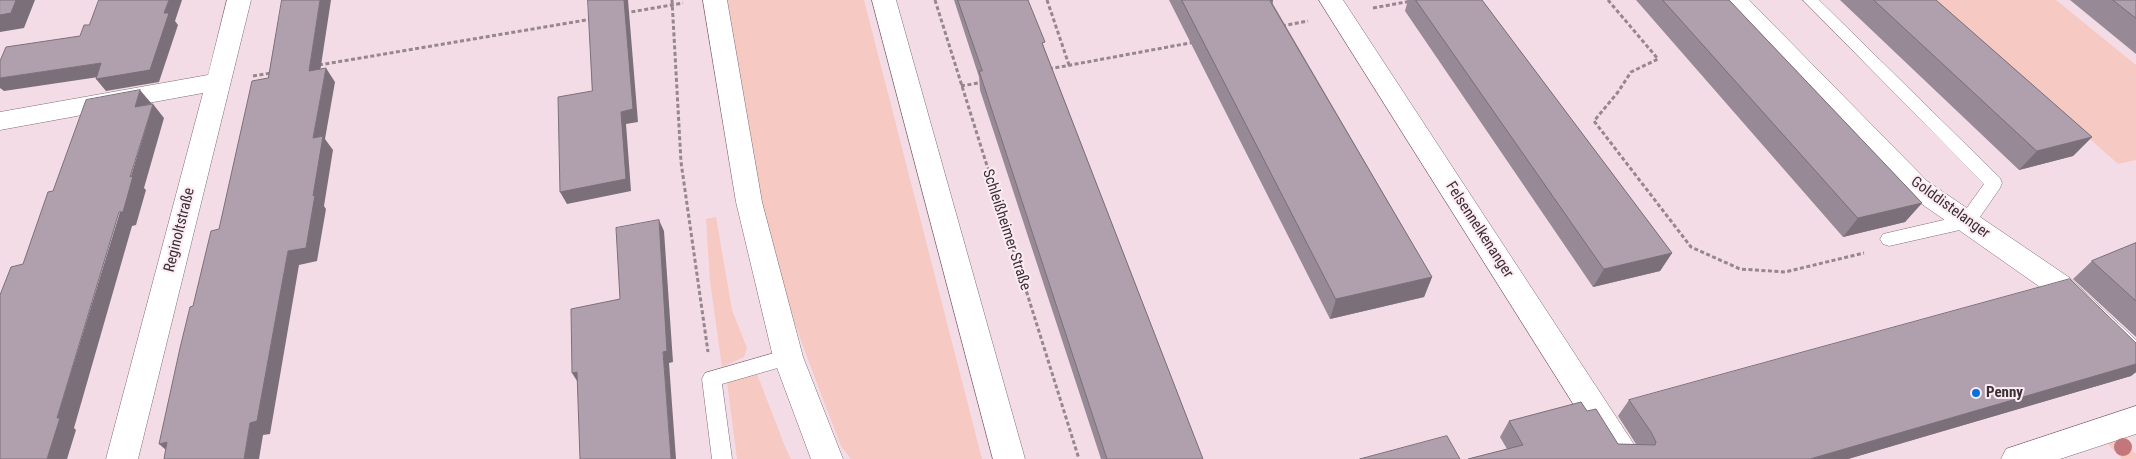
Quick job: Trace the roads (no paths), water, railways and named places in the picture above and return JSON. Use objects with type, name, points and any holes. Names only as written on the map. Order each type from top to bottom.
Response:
[{"type":"street","name":"Reginoltstraße","points":[[122,459],[239,0]]},
{"type":"street","points":[[884,0],[1009,459]]},
{"type":"street","name":"Golddistelanger","points":[[1735,0],[1918,188],[2060,286],[2136,359]]},
{"type":"street","points":[[703,1],[749,202],[788,357],[827,459]]},
{"type":"street","name":"Felsennelkenanger","points":[[1335,7],[1626,459]]},
{"type":"street","points":[[0,121],[218,82]]},
{"type":"street","points":[[2032,457],[2136,420]]},
{"type":"lane","points":[[1810,0],[1994,183],[1967,222],[1889,239]]},
{"type":"lane","points":[[722,459],[712,379],[788,357]]},
{"type":"place","name":"Penny","points":[[1976,393]]}]
